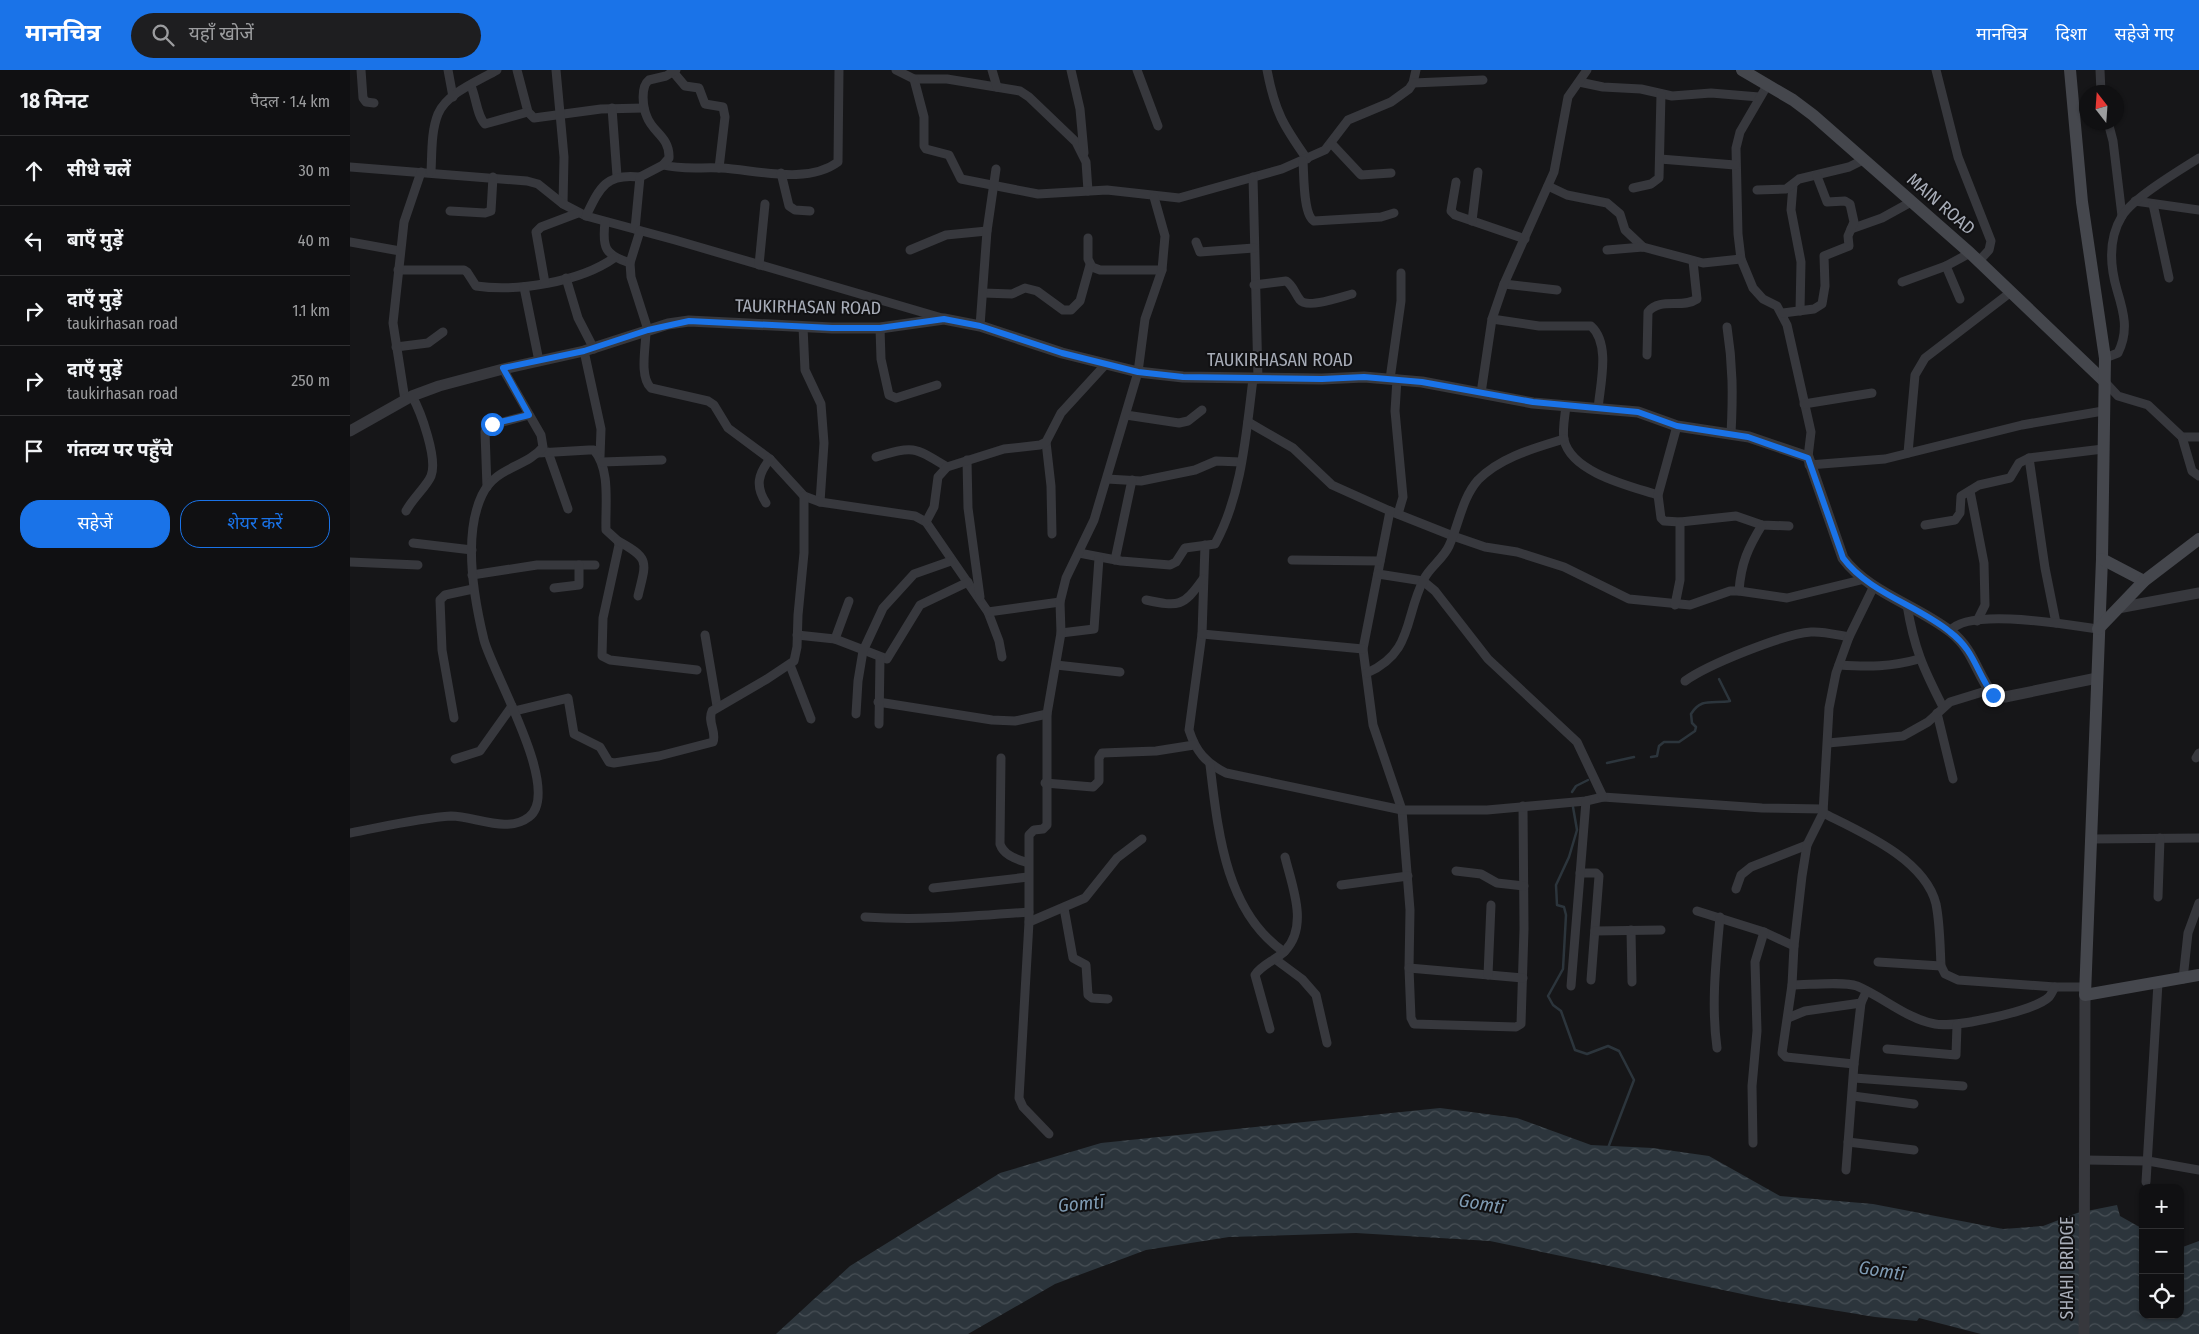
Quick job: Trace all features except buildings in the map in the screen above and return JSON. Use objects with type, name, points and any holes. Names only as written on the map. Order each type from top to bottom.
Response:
[{"type":"main road","name":"MAIN ROAD","points":[[1742,70],[1768,84],[1813,115],[1975,257],[2104,381]]},
{"type":"main road","points":[[2070,70],[2082,202],[2105,358],[2102,559],[2085,991],[2158,983],[2199,975]]},
{"type":"main road","points":[[2098,628],[2144,581],[2199,539]]},
{"type":"main road","points":[[2102,559],[2144,581]]},
{"type":"street","points":[[362,70],[363,98],[366,102],[374,103]]},
{"type":"street","points":[[448,70],[453,97]]},
{"type":"street","points":[[430,172],[437,116],[441,108],[453,97],[497,70]]},
{"type":"street","points":[[518,70],[528,112],[530,116],[538,119],[612,108],[644,108]]},
{"type":"street","points":[[556,70],[562,116],[564,157],[563,204]]},
{"type":"street","points":[[663,165],[674,168],[720,168],[797,174],[823,170],[838,162],[839,70]]},
{"type":"street","points":[[896,70],[914,78],[947,78],[1020,91],[1029,96],[1076,142],[1085,156]]},
{"type":"street","points":[[992,70],[997,87]]},
{"type":"street","points":[[1072,70],[1080,109],[1088,191]]},
{"type":"street","points":[[1137,70],[1158,126]]},
{"type":"street","points":[[1267,70],[1273,102],[1282,124],[1305,160],[1307,211],[1311,219],[1381,217],[1394,214]]},
{"type":"street","points":[[914,78],[924,117],[924,146],[926,149],[949,155],[960,179],[1038,194],[1107,190],[1154,197],[1179,198],[1305,160],[1325,150],[1348,120],[1391,102],[1409,89],[1413,83],[1416,70]]},
{"type":"street","points":[[1481,393],[1492,319],[1504,284],[1548,186],[1560,148],[1568,97],[1587,70]]},
{"type":"street","points":[[1902,282],[1975,257],[1989,250],[1991,241],[1958,157],[1936,70]]},
{"type":"street","points":[[2100,70],[2101,85]]},
{"type":"street","points":[[545,282],[536,232],[541,227],[582,215],[608,181],[617,176],[640,177],[663,165],[669,158],[669,152],[660,133],[648,119],[644,108],[645,83],[675,71],[685,86],[699,88],[704,104],[723,106],[726,117],[720,168]]},
{"type":"street","points":[[1413,83],[1484,80]]},
{"type":"street","points":[[1579,82],[1604,88],[1641,89],[1672,96],[1711,93],[1759,97]]},
{"type":"street","points":[[1768,84],[1740,132],[1735,165],[1738,186],[1738,234],[1741,259],[1756,294],[1777,306],[1783,313],[1811,432],[1809,461],[1843,558],[1848,566],[1870,583],[1950,631],[1969,650],[1993,695],[2005,697],[2097,678]]},
{"type":"street","points":[[471,86],[477,99],[481,120],[486,124],[528,112]]},
{"type":"street","points":[[1633,188],[1656,181],[1658,178],[1661,94]]},
{"type":"street","points":[[612,108],[617,176]]},
{"type":"street","points":[[2105,358],[2118,353],[2126,332],[2124,312],[2111,262],[2112,245],[2122,216],[2110,130]]},
{"type":"street","points":[[1331,144],[1361,175],[1392,173]]},
{"type":"street","points":[[2122,216],[2136,202],[2199,158]]},
{"type":"street","points":[[1660,159],[1735,165]]},
{"type":"street","points":[[1757,190],[1786,189],[1799,179],[1849,168],[1863,160]]},
{"type":"street","points":[[350,167],[493,177],[538,184],[563,204],[582,215],[944,319]]},
{"type":"street","points":[[980,326],[987,232],[996,170]]},
{"type":"street","points":[[406,512],[413,498],[429,480],[432,469],[426,428],[409,398],[396,346],[393,323],[404,222],[421,172]]},
{"type":"street","points":[[1472,221],[1478,172]]},
{"type":"street","points":[[781,173],[789,206],[795,210],[810,211]]},
{"type":"street","points":[[1783,313],[1814,309],[1822,304],[1825,286],[1824,256],[1828,252],[1848,248],[1854,222],[1848,202],[1827,202],[1816,176]]},
{"type":"street","points":[[450,211],[485,213],[492,211],[493,177]]},
{"type":"street","points":[[640,177],[637,230],[630,263],[631,277],[647,330],[645,374],[647,384],[651,388],[708,401],[714,405],[728,428],[770,459],[804,496],[820,502],[915,516],[926,522],[951,561],[988,612],[999,641],[1002,657]]},
{"type":"street","points":[[1078,553],[1099,558],[1170,565],[1176,562],[1185,548],[1205,545],[1212,546],[1215,544],[1224,528],[1232,506],[1255,379],[1253,177]]},
{"type":"street","points":[[1456,182],[1451,211],[1456,215],[1525,239]]},
{"type":"street","points":[[1793,185],[1791,210],[1801,262],[1800,311]]},
{"type":"street","points":[[1548,186],[1567,195],[1607,203],[1620,214],[1625,230],[1643,247]]},
{"type":"street","points":[[1050,1134],[1023,1106],[1019,1098],[1029,922],[1028,863],[1030,832],[1047,825],[1045,783],[1047,714],[1060,633],[1060,602],[1066,578],[1094,520],[1138,372],[1145,319],[1162,270],[1165,236],[1154,197]]},
{"type":"street","points":[[1851,229],[1882,218],[1911,202]]},
{"type":"street","points":[[2136,202],[2199,210]]},
{"type":"street","points":[[758,265],[765,204]]},
{"type":"street","points":[[2153,204],[2169,278]]},
{"type":"street","points":[[605,222],[604,246],[614,258],[630,263]]},
{"type":"street","points":[[910,250],[946,235],[987,232]]},
{"type":"street","points":[[983,294],[1012,294],[1025,288],[1037,291],[1063,310],[1071,310],[1080,300],[1090,265],[1088,238]]},
{"type":"street","points":[[350,242],[400,251]]},
{"type":"street","points":[[1196,242],[1200,252],[1254,248]]},
{"type":"street","points":[[1607,250],[1643,247],[1694,261],[1714,263],[1741,259]]},
{"type":"street","points":[[398,270],[464,270],[476,286],[497,289],[524,287],[566,278],[592,270],[614,258]]},
{"type":"street","points":[[1648,355],[1648,312],[1651,308],[1660,304],[1691,302],[1697,299],[1694,261]]},
{"type":"street","points":[[1090,265],[1100,270],[1162,270]]},
{"type":"street","points":[[1946,266],[1960,299]]},
{"type":"street","points":[[1401,273],[1401,302],[1394,379],[1394,411],[1403,497],[1394,513],[1380,561],[1363,649],[1373,725],[1402,810],[1408,876],[1411,1018],[1414,1024],[1420,1026],[1520,1025],[1522,1021],[1524,886],[1523,806]]},
{"type":"street","points":[[566,278],[589,350],[601,429],[601,460],[605,484],[606,530],[618,541],[637,552],[643,558],[644,570],[638,596]]},
{"type":"street","points":[[1254,285],[1286,282],[1290,284],[1300,301],[1308,305],[1352,294]]},
{"type":"street","points":[[1504,284],[1557,290]]},
{"type":"street","points":[[524,287],[539,361]]},
{"type":"street","points":[[1908,453],[1915,375],[1919,367],[1926,358],[2011,292]]},
{"type":"street","name":"TAUKIRHASAN ROAD","points":[[350,431],[409,398],[439,386],[503,368],[589,350],[647,330],[689,321],[803,327],[880,328],[944,319],[980,326],[1105,365],[1138,372],[1183,377],[1255,379],[1394,379],[1566,406],[1638,412],[1677,426],[1748,437],[1809,461]]},
{"type":"street","points":[[1492,319],[1539,326],[1592,326],[1597,331],[1601,341],[1598,408]]},
{"type":"street","points":[[803,327],[806,370],[821,404],[824,444],[820,502]]},
{"type":"street","points":[[880,328],[881,359],[889,395],[896,398],[937,385]]},
{"type":"street","points":[[1727,328],[1733,365],[1731,434]]},
{"type":"street","points":[[396,346],[428,343],[443,332]]},
{"type":"street","points":[[1052,534],[1052,486],[1046,442],[1061,412],[1105,365]]},
{"type":"street","points":[[503,368],[544,443],[538,453]]},
{"type":"street","points":[[2104,381],[2118,396],[2148,405],[2182,437],[2192,471],[2199,476]]},
{"type":"street","points":[[1804,404],[1872,393]]},
{"type":"street","points":[[1566,406],[1564,439],[1572,455],[1587,468],[1626,485],[1658,495]]},
{"type":"street","points":[[1126,415],[1179,423],[1188,421],[1202,410]]},
{"type":"street","points":[[1809,461],[1885,459],[2022,425],[2103,411]]},
{"type":"street","points":[[487,487],[485,432],[488,426],[529,415]]},
{"type":"street","points":[[1248,422],[1293,448],[1332,485],[1394,513],[1453,536],[1485,547],[1517,552],[1564,567],[1629,599],[1690,605],[1730,591],[1787,598],[1870,583]]},
{"type":"street","points":[[1677,426],[1658,495],[1660,518],[1664,521],[1680,522],[1736,516],[1762,525],[1789,526]]},
{"type":"street","points":[[2182,437],[2199,437]]},
{"type":"street","points":[[1367,673],[1389,662],[1401,642],[1425,578],[1448,548],[1469,492],[1480,478],[1513,456],[1564,439]]},
{"type":"street","points":[[926,522],[934,507],[938,477],[947,467],[1004,449],[1046,442]]},
{"type":"street","points":[[876,457],[909,448],[920,450],[947,467]]},
{"type":"street","points":[[1925,525],[1955,520],[1960,513],[1961,496],[1979,485],[2010,478],[2019,463],[2029,458],[2103,449]]},
{"type":"street","points":[[350,833],[451,816],[498,824],[517,822],[528,818],[537,804],[537,776],[531,752],[490,659],[474,589],[472,550],[477,511],[487,487],[497,475],[538,453],[594,450],[601,460]]},
{"type":"street","points":[[548,452],[568,509]]},
{"type":"street","points":[[2029,458],[2045,568],[2056,623]]},
{"type":"street","points":[[766,503],[758,488],[762,469],[770,459]]},
{"type":"street","points":[[601,460],[662,460]]},
{"type":"street","points":[[967,460],[968,508],[980,600]]},
{"type":"street","points":[[1106,479],[1132,480],[1166,477],[1195,470],[1216,461],[1241,462]]},
{"type":"street","points":[[1115,560],[1132,480]]},
{"type":"street","points":[[1970,491],[1984,563],[1985,606],[1977,621]]},
{"type":"street","points":[[455,759],[480,751],[513,709],[568,698],[574,734],[600,747],[609,762],[614,764],[659,756],[713,742],[715,738],[709,716],[717,706],[790,666],[796,656],[804,553],[804,496]]},
{"type":"street","points":[[1675,605],[1680,580],[1680,522]]},
{"type":"street","points":[[1739,591],[1741,568],[1750,546],[1762,525]]},
{"type":"street","points":[[618,541],[603,618],[602,656],[610,660],[697,670]]},
{"type":"street","points":[[413,543],[472,550]]},
{"type":"street","points":[[1205,545],[1202,634],[1189,730],[1194,745],[1210,765],[1226,773],[1402,810],[1459,811],[1586,801],[1603,797],[1823,811],[1892,852],[1913,867],[1928,886],[1936,903],[1941,966],[1945,974],[1958,980],[2085,991]]},
{"type":"street","points":[[1060,633],[1094,629],[1099,558]]},
{"type":"street","points":[[1292,560],[1380,561]]},
{"type":"street","points":[[856,714],[858,681],[863,651],[883,608],[899,592],[906,580],[914,574],[951,561]]},
{"type":"street","points":[[350,562],[418,565]]},
{"type":"street","points":[[554,588],[579,585],[579,565]]},
{"type":"street","points":[[472,575],[528,566],[596,565]]},
{"type":"street","points":[[1378,574],[1425,578],[1493,665],[1577,742],[1603,797]]},
{"type":"street","points":[[1146,600],[1171,606],[1178,605],[1190,598],[1203,579]]},
{"type":"street","points":[[797,635],[835,639],[880,658],[889,657],[909,620],[920,605],[968,582]]},
{"type":"street","points":[[1854,1064],[1783,1055],[1807,845],[1823,811],[1830,708],[1839,665],[1870,583]]},
{"type":"street","points":[[454,718],[442,650],[440,600],[445,595],[474,589]]},
{"type":"street","points":[[2118,608],[2199,593]]},
{"type":"street","points":[[835,639],[849,601]]},
{"type":"street","points":[[988,612],[1060,602]]},
{"type":"street","points":[[1907,605],[1912,639],[1940,710],[1953,779]]},
{"type":"street","points":[[1950,631],[1961,622],[2017,618],[2098,628]]},
{"type":"street","points":[[1685,681],[1710,666],[1786,637],[1811,632],[1849,636]]},
{"type":"street","points":[[1202,634],[1363,649]]},
{"type":"street","points":[[705,635],[717,706]]},
{"type":"street","points":[[878,724],[880,658]]},
{"type":"street","points":[[1839,665],[1878,668],[1897,666],[1919,659]]},
{"type":"street","points":[[1056,665],[1120,672]]},
{"type":"street","points":[[790,666],[812,719]]},
{"type":"street","points":[[1828,743],[1903,736],[1922,727],[1940,710],[1989,690]]},
{"type":"street","points":[[878,702],[992,720],[1015,721],[1047,714]]},
{"type":"street","points":[[1045,783],[1093,787],[1100,782],[1099,758],[1102,753],[1156,752],[1194,745]]},
{"type":"street","points":[[1001,758],[1000,844],[1002,849],[1009,855],[1028,863]]},
{"type":"street","points":[[1210,765],[1217,818],[1228,868],[1238,898],[1263,936],[1284,952]]},
{"type":"street","points":[[1571,986],[1586,801]]},
{"type":"street","points":[[2158,897],[2160,838]]},
{"type":"street","points":[[2092,839],[2199,838]]},
{"type":"street","points":[[1029,922],[1085,898],[1117,858],[1142,839]]},
{"type":"street","points":[[1736,889],[1741,875],[1751,867],[1807,845]]},
{"type":"street","points":[[1270,1029],[1255,975],[1284,952],[1294,938],[1297,913],[1285,857]]},
{"type":"street","points":[[1456,871],[1481,874],[1497,882],[1524,886]]},
{"type":"street","points":[[1580,873],[1596,873],[1599,876],[1591,980]]},
{"type":"street","points":[[1341,885],[1408,876]]},
{"type":"street","points":[[934,888],[1028,877]]},
{"type":"street","points":[[2183,979],[2188,933],[2199,903]]},
{"type":"street","points":[[1488,975],[1491,905]]},
{"type":"street","points":[[1064,908],[1073,958],[1086,965],[1088,995],[1092,998],[1108,999]]},
{"type":"street","points":[[1697,911],[1764,932],[1794,946]]},
{"type":"street","points":[[865,917],[900,920],[940,919],[1029,912]]},
{"type":"street","points":[[1717,1048],[1714,1030],[1715,967],[1720,917]]},
{"type":"street","points":[[1631,930],[1632,982]]},
{"type":"street","points":[[1595,931],[1661,930]]},
{"type":"street","points":[[1753,1142],[1752,1086],[1757,1032],[1755,962],[1764,932]]},
{"type":"street","points":[[1275,959],[1302,979],[1316,996],[1327,1043]]},
{"type":"street","points":[[1878,962],[1941,966]]},
{"type":"street","points":[[1409,968],[1522,978]]},
{"type":"street","points":[[2146,1182],[2158,983]]},
{"type":"street","points":[[1792,985],[1857,986],[1935,1024],[1957,1025],[1995,1017],[2040,1003],[2048,997],[2055,987]]},
{"type":"street","name":"SHAHI BRIDGE","points":[[2084,1334],[2085,991]]},
{"type":"street","points":[[1846,1170],[1854,1064],[1861,1003],[1866,992]]},
{"type":"street","points":[[1788,1018],[1805,1011],[1861,1003]]},
{"type":"street","points":[[1887,1049],[1956,1055],[1957,1025]]},
{"type":"street","points":[[1854,1078],[1963,1086]]},
{"type":"street","points":[[1853,1096],[1914,1104]]},
{"type":"street","points":[[1848,1142],[1914,1150]]},
{"type":"street","points":[[2085,1160],[2148,1161],[2199,1170]]},
{"type":"water","name":"Gomtī","points":[[1440,1108],[1517,1118],[1591,1145],[1653,1148],[1709,1156],[1780,1196],[1873,1204],[2003,1229],[2043,1226],[2077,1213],[2117,1205],[2120,1216],[2139,1227],[2139,1319],[2184,1319],[2184,1247],[2199,1241],[2199,1334],[1981,1334],[1919,1318],[1917,1321],[1875,1317],[1766,1299],[1490,1241],[1356,1233],[1229,1237],[1146,1250],[1055,1284],[968,1334],[776,1334],[850,1266],[1000,1173],[1101,1143]]},
{"type":"waterway","points":[[1651,757],[1657,756],[1659,746],[1664,742],[1679,742],[1695,731],[1696,727],[1692,723],[1691,714],[1699,705],[1708,702],[1730,701],[1719,679]]},
{"type":"waterway","points":[[1607,763],[1634,757]]},
{"type":"waterway","points":[[1572,792],[1576,786],[1588,780]]},
{"type":"waterway","points":[[1573,807],[1577,830],[1569,857],[1556,885],[1557,905],[1564,907],[1566,915],[1563,969],[1548,996],[1553,1005],[1561,1011],[1575,1050],[1587,1054],[1608,1046],[1619,1051],[1634,1080],[1608,1148]]},
{"type":"route","points":[[492,424],[529,415],[503,368],[594,349],[668,324],[689,321],[832,328],[880,328],[944,319],[980,326],[1022,338],[1062,353],[1138,372],[1183,377],[1253,379],[1364,377],[1390,379],[1422,382],[1533,402],[1638,412],[1677,426],[1748,437],[1808,458],[1843,558],[1848,566],[1874,586],[1950,631],[1969,650],[1993,695]]}]
